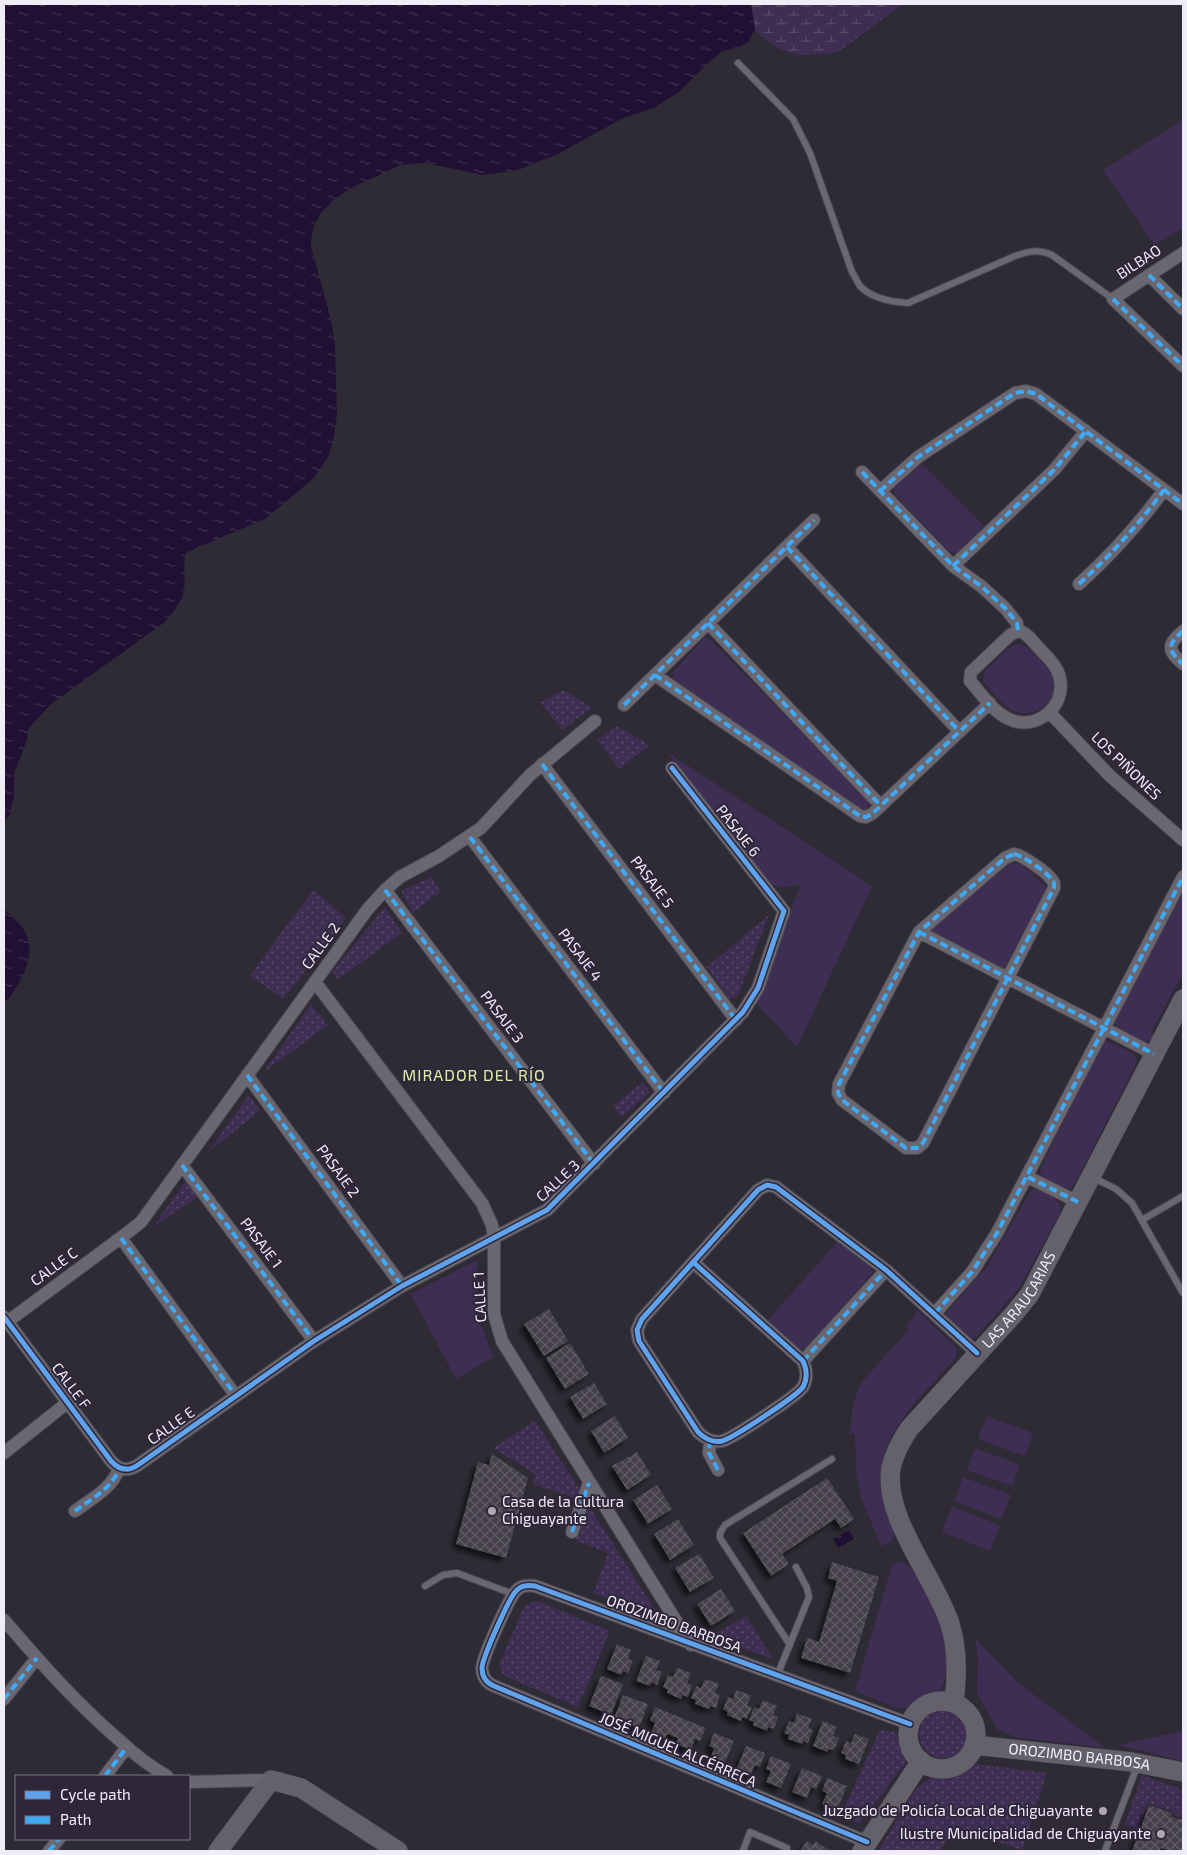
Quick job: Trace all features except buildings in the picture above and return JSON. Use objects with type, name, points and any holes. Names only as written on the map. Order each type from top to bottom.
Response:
[{"type":"street","name":"BILBAO","points":[[1113,298],[1183,253]]},
{"type":"street","points":[[1149,275],[1183,309]]},
{"type":"street","points":[[1113,298],[1183,366]]},
{"type":"street","points":[[880,491],[918,457],[1020,391],[1036,394],[1183,504]]},
{"type":"street","points":[[953,566],[1054,470],[1086,431]]},
{"type":"street","points":[[862,472],[953,566],[981,586],[1015,618],[1018,631]]},
{"type":"street","points":[[1080,584],[1123,542],[1164,490]]},
{"type":"street","points":[[624,705],[814,520]]},
{"type":"street","points":[[787,547],[959,732]]},
{"type":"street","points":[[708,623],[881,806]]},
{"type":"street","points":[[1183,630],[1170,647],[1174,656],[1183,664]]},
{"type":"street","points":[[1018,631],[1026,635],[1052,662],[1059,673],[1061,684],[1060,696],[1050,713],[1035,721],[1015,722],[1003,716],[970,681],[969,674],[1010,635],[1018,631]]},
{"type":"street","points":[[655,675],[860,816],[866,817],[870,816],[881,806],[990,703]]},
{"type":"street","name":"LOS PIÑONES","points":[[1050,713],[1116,782],[1183,840]]},
{"type":"street","name":"CALLE 2","points":[[121,1238],[146,1215],[367,910],[384,890],[400,877],[439,856],[470,836],[493,817],[542,764],[595,721]]},
{"type":"street","name":"PASAJE 5","points":[[542,764],[736,1020]]},
{"type":"street","name":"PASAJE 6","points":[[672,768],[784,911]]},
{"type":"street","name":"PASAJE 4","points":[[470,836],[664,1093]]},
{"type":"street","points":[[1014,854],[1022,857],[1050,877],[1054,883],[1054,888],[1008,979],[923,1143],[917,1148],[906,1148],[842,1100],[838,1088],[919,932],[1005,858],[1014,854]]},
{"type":"street","points":[[935,1313],[963,1283],[979,1262],[1028,1177],[1103,1028],[1183,877]]},
{"type":"street","name":"PASAJE 3","points":[[384,890],[594,1164]]},
{"type":"street","name":"CALLE 3","points":[[236,1396],[314,1341],[402,1286],[547,1210],[736,1020],[749,1004],[758,988],[784,911]]},
{"type":"street","points":[[919,932],[1154,1054]]},
{"type":"street","name":"CALLE 1","points":[[315,982],[475,1192],[490,1220],[494,1238],[494,1307],[497,1327],[502,1341],[691,1644]]},
{"type":"street","name":"LAS ARAUCARIAS","points":[[954,1703],[956,1661],[954,1639],[944,1607],[910,1544],[898,1515],[890,1483],[891,1466],[909,1429],[1013,1316],[1030,1294],[1183,999]]},
{"type":"street","name":"PASAJE 2","points":[[247,1075],[402,1286]]},
{"type":"street","name":"PASAJE 1","points":[[182,1165],[314,1341]]},
{"type":"street","points":[[1028,1177],[1078,1202]]},
{"type":"street","points":[[693,1262],[803,1361],[807,1374],[805,1382],[797,1394],[723,1441],[710,1440],[698,1432],[639,1341],[637,1330],[642,1319],[693,1262],[758,1190],[767,1185],[776,1187],[886,1270],[977,1353]]},
{"type":"street","points":[[121,1238],[236,1396]]},
{"type":"street","name":"CALLE C","points":[[5,1320],[121,1238]]},
{"type":"street","points":[[803,1361],[886,1270]]},
{"type":"street","name":"CALLE F","points":[[5,1320],[111,1461],[119,1468]]},
{"type":"street","name":"CALLE E","points":[[119,1468],[124,1470],[134,1468],[236,1396]]},
{"type":"street","points":[[4,1453],[67,1403]]},
{"type":"street","points":[[710,1440],[709,1453],[718,1470]]},
{"type":"street","points":[[75,1511],[108,1486],[115,1478],[119,1468]]},
{"type":"street","points":[[572,1532],[589,1482]]},
{"type":"street","name":"OROZIMBO BARBOSA","points":[[512,1594],[525,1586],[535,1586],[910,1724]]},
{"type":"street","name":"JOSÉ MIGUEL ALCÉRRECA","points":[[512,1594],[483,1662],[483,1676],[490,1684],[864,1847]]},
{"type":"street","points":[[4,1620],[89,1713],[127,1747],[165,1775]]},
{"type":"street","points":[[4,1699],[37,1658]]},
{"type":"street","points":[[936,1702],[954,1703],[965,1710],[973,1720],[976,1732],[974,1745],[967,1758],[955,1766],[948,1768],[934,1767],[921,1761],[910,1744],[910,1724],[916,1714],[925,1706],[936,1702]]},
{"type":"street","name":"OROZIMBO BARBOSA","points":[[974,1745],[1138,1763],[1183,1772]]},
{"type":"street","points":[[106,1775],[127,1747]]},
{"type":"street","points":[[864,1847],[921,1761]]},
{"type":"street","points":[[218,1851],[270,1780]]},
{"type":"street","points":[[190,1782],[270,1780],[301,1788],[398,1851]]},
{"type":"street","points":[[49,1851],[58,1840]]},
{"type":"lane","points":[[738,63],[793,119],[810,153],[852,272],[860,286],[874,296],[892,302],[908,303],[1032,250],[1044,251],[1052,255],[1113,298]]},
{"type":"lane","points":[[1091,1176],[1104,1181],[1132,1204],[1183,1293]]},
{"type":"lane","points":[[1142,1220],[1183,1196]]},
{"type":"lane","points":[[790,1645],[720,1538],[720,1533],[725,1525],[832,1459]]},
{"type":"lane","points":[[777,1676],[809,1594],[796,1567]]},
{"type":"lane","points":[[425,1586],[443,1574],[457,1573],[512,1594]]},
{"type":"lane","points":[[1105,1851],[1138,1763]]},
{"type":"lane","points":[[743,1851],[750,1832],[787,1848]]},
{"type":"green space","points":[[751,4],[903,4],[839,51],[827,54],[800,55],[776,47],[755,30]]},
{"type":"green space","points":[[1183,120],[1183,228],[1155,245],[1103,170]]},
{"type":"green space","points":[[922,464],[984,526],[956,554],[950,552],[894,494],[894,488]]},
{"type":"green space","points":[[705,637],[709,638],[867,800],[868,808],[864,810],[859,809],[673,679],[673,672]]},
{"type":"green space","points":[[1017,644],[1027,647],[1032,651],[1047,667],[1053,677],[1053,694],[1049,701],[1037,711],[1029,713],[1021,713],[1009,709],[996,697],[983,680],[985,671],[1009,648]]},
{"type":"green space","points":[[564,690],[592,708],[562,730],[540,702]]},
{"type":"green space","points":[[616,726],[650,745],[619,769],[597,740]]},
{"type":"green space","points":[[667,752],[872,886],[798,1045],[795,1045],[756,1003],[801,884],[781,888],[768,883]]},
{"type":"green space","points":[[1011,863],[1020,864],[1045,885],[1045,893],[1004,968],[928,930]]},
{"type":"green space","points":[[431,877],[441,891],[413,913],[401,891]]},
{"type":"green space","points":[[314,890],[346,918],[283,999],[250,976]]},
{"type":"green space","points":[[1183,892],[1183,973],[1151,1032],[1156,1034],[1146,1042],[1117,1027],[1114,1022]]},
{"type":"green space","points":[[385,907],[402,933],[338,979],[332,972]]},
{"type":"green space","points":[[769,915],[738,996],[729,999],[707,967]]},
{"type":"green space","points":[[311,1004],[328,1025],[264,1072]]},
{"type":"green space","points":[[1107,1041],[1132,1053],[1137,1062],[1076,1181],[1071,1188],[1058,1185],[1045,1179],[1040,1169],[1103,1042]]},
{"type":"green space","points":[[643,1082],[650,1092],[622,1117],[613,1106]]},
{"type":"green space","points":[[249,1095],[260,1111],[207,1153]]},
{"type":"green space","points":[[185,1182],[197,1197],[153,1227]]},
{"type":"green space","points":[[1031,1190],[1040,1190],[1053,1197],[1061,1207],[1059,1215],[1019,1288],[977,1336],[972,1339],[948,1318],[946,1313],[986,1268]]},
{"type":"green space","points":[[837,1242],[869,1266],[873,1272],[808,1347],[800,1350],[768,1320]]},
{"type":"green space","points":[[477,1260],[479,1320],[493,1357],[456,1379],[411,1294]]},
{"type":"green space","points":[[918,1311],[955,1346],[957,1352],[954,1360],[905,1415],[887,1447],[882,1464],[880,1482],[893,1536],[892,1541],[881,1546],[862,1500],[856,1471],[855,1433],[850,1433],[853,1404],[861,1383],[909,1329],[907,1325]]},
{"type":"green space","points":[[987,1416],[1033,1433],[1025,1456],[978,1439]]},
{"type":"green space","points":[[535,1421],[580,1490],[578,1499],[533,1484],[535,1474],[493,1448]]},
{"type":"green space","points":[[975,1448],[1020,1465],[1012,1486],[967,1470]]},
{"type":"green space","points":[[963,1477],[1011,1495],[1001,1519],[954,1501]]},
{"type":"green space","points":[[587,1503],[661,1619],[593,1593],[608,1553],[575,1540]]},
{"type":"green space","points":[[952,1507],[1000,1525],[990,1551],[942,1532]]},
{"type":"green space","points":[[900,1562],[908,1565],[913,1571],[934,1610],[944,1636],[947,1663],[941,1690],[919,1700],[909,1708],[900,1709],[855,1691],[892,1565]]},
{"type":"green space","points":[[537,1601],[610,1631],[578,1707],[503,1675],[499,1664],[525,1605]]},
{"type":"green space","points":[[746,1616],[773,1659],[710,1637]]},
{"type":"green space","points":[[975,1638],[1018,1683],[1105,1748],[1015,1737],[998,1730],[977,1693],[978,1658]]},
{"type":"green space","points":[[938,1710],[948,1710],[957,1714],[963,1720],[966,1725],[966,1743],[957,1754],[948,1758],[938,1758],[929,1754],[923,1748],[919,1739],[919,1729],[923,1720],[929,1714]]},
{"type":"green space","points":[[880,1730],[895,1732],[906,1762],[859,1824],[841,1815]]},
{"type":"green space","points":[[1183,1731],[1183,1761],[1118,1745]]},
{"type":"green space","points":[[971,1763],[1047,1773],[1022,1850],[989,1838],[946,1841],[939,1851],[878,1851],[915,1790],[933,1775]]},
{"type":"green space","points":[[1142,1775],[1183,1790],[1183,1818],[1174,1815],[1174,1812],[1148,1803],[1138,1829],[1125,1824]]},
{"type":"water","points":[[4,4],[751,4],[755,30],[748,42],[737,48],[723,51],[679,92],[654,108],[623,118],[558,154],[518,170],[483,175],[425,163],[401,165],[353,187],[333,200],[321,213],[313,228],[311,246],[331,320],[335,344],[337,414],[334,437],[328,457],[314,478],[265,519],[187,552],[183,595],[179,604],[165,622],[51,704],[29,728],[26,743],[14,774],[14,796],[10,814],[4,822]]},
{"type":"water","points":[[4,909],[23,928],[28,938],[29,958],[22,978],[4,1005]]},
{"type":"water","points":[[849,1530],[854,1539],[838,1548],[833,1539]]},
{"type":"marked path","points":[[1149,275],[1183,309]]},
{"type":"marked path","points":[[1113,299],[1183,366]]},
{"type":"marked path","points":[[880,491],[918,457],[1015,393],[1026,391],[1036,394],[1183,504]]},
{"type":"marked path","points":[[953,566],[1054,470],[1086,431]]},
{"type":"marked path","points":[[862,472],[953,566],[981,586],[1005,608],[1017,623],[1018,631]]},
{"type":"marked path","points":[[1079,584],[1124,539],[1164,490]]},
{"type":"marked path","points":[[624,705],[814,520]]},
{"type":"marked path","points":[[787,547],[959,731]]},
{"type":"marked path","points":[[708,623],[881,806]]},
{"type":"marked path","points":[[1183,631],[1174,640],[1171,648],[1174,655],[1183,664]]},
{"type":"marked path","points":[[655,675],[860,816],[866,817],[872,814],[990,703]]},
{"type":"marked path","points":[[542,764],[736,1020]]},
{"type":"marked path","points":[[470,837],[664,1093]]},
{"type":"marked path","points":[[1014,854],[1045,873],[1054,882],[1054,888],[923,1143],[917,1148],[906,1148],[842,1100],[838,1093],[839,1084],[919,932],[1005,858],[1014,854]]},
{"type":"marked path","points":[[935,1313],[972,1272],[997,1233],[1183,877]]},
{"type":"marked path","points":[[385,890],[594,1164]]},
{"type":"marked path","points":[[919,932],[1154,1054]]},
{"type":"marked path","points":[[247,1075],[402,1286]]},
{"type":"marked path","points":[[182,1165],[314,1341]]},
{"type":"marked path","points":[[1028,1177],[1078,1202]]},
{"type":"marked path","points":[[121,1238],[236,1396]]},
{"type":"marked path","points":[[803,1361],[886,1270]]},
{"type":"marked path","points":[[710,1440],[709,1453],[718,1470]]},
{"type":"marked path","points":[[75,1511],[107,1487],[119,1468]]},
{"type":"marked path","points":[[572,1532],[589,1483]]},
{"type":"marked path","points":[[4,1699],[37,1658]]},
{"type":"marked path","points":[[106,1775],[127,1747]]},
{"type":"marked path","points":[[49,1851],[58,1840]]},
{"type":"cycle path","points":[[4,1317],[111,1461],[120,1468],[131,1469],[314,1341],[402,1286],[547,1210],[743,1012],[758,988],[784,911],[672,768]]},
{"type":"cycle path","points":[[693,1262],[803,1361],[806,1371],[806,1380],[803,1387],[789,1399],[728,1438],[722,1441],[712,1441],[698,1432],[639,1341],[637,1330],[642,1319],[758,1190],[767,1185],[776,1187],[886,1270],[977,1353]]},
{"type":"cycle path","points":[[867,1842],[494,1686],[487,1681],[483,1674],[482,1668],[486,1653],[513,1594],[523,1586],[535,1586],[910,1724]]},
{"type":"place","name":"Casa de la Cultura Chiguayante","points":[[492,1511]]},
{"type":"place","name":"Juzgado de Policía Local de Chiguayante","points":[[1103,1811]]},
{"type":"place","name":"Ilustre Municipalidad de Chiguayante","points":[[1161,1834]]},
{"type":"district","name":"MIRADOR DEL RÍO","points":[[474,1075]]}]
